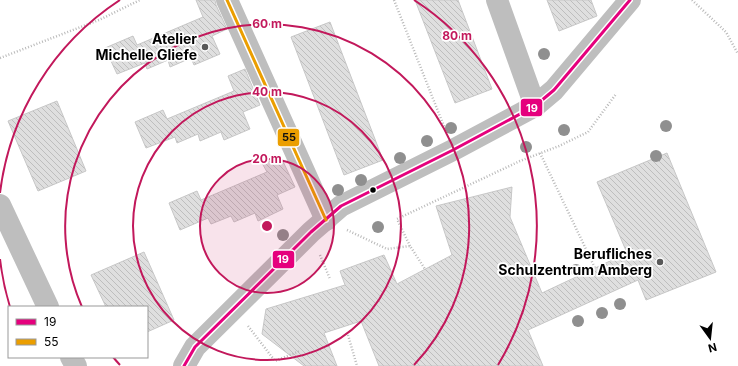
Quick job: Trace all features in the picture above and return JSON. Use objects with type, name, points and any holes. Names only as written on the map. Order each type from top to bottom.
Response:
[{"type":"street","points":[[228,0],[326,220]]},
{"type":"street","points":[[497,0],[535,106]]},
{"type":"street","points":[[184,366],[195,347],[311,232],[341,206],[453,150],[535,106],[554,90],[630,0]]},
{"type":"street","points":[[0,205],[48,306]]},
{"type":"path","points":[[0,58],[99,20],[140,0]]},
{"type":"path","points":[[394,0],[453,150]]},
{"type":"path","points":[[692,0],[726,32],[738,54]]},
{"type":"path","points":[[425,269],[410,246],[397,219],[520,161],[559,146],[588,132],[616,94]]},
{"type":"path","points":[[540,153],[594,268]]},
{"type":"path","points":[[326,220],[387,249],[410,246]]},
{"type":"path","points":[[234,308],[275,361],[300,351]]},
{"type":"path","points":[[348,335],[357,366]]},
{"type":"building","points":[[196,0],[215,0],[227,29],[212,36],[220,54],[194,65],[191,58],[170,67],[168,60],[147,69],[145,63],[117,74],[105,48],[133,36],[137,45],[203,17]]},
{"type":"building","points":[[415,0],[458,0],[492,89],[455,103]]},
{"type":"building","points":[[547,0],[591,0],[597,16],[559,31]]},
{"type":"building","points":[[330,22],[383,160],[344,175],[291,37]]},
{"type":"building","points":[[245,69],[260,105],[243,112],[250,129],[224,140],[221,132],[200,141],[198,134],[177,143],[175,137],[146,148],[135,122],[163,110],[167,119],[234,91],[228,76]]},
{"type":"building","points":[[57,101],[86,171],[38,191],[8,121]]},
{"type":"building","name":"Berufliches Schulzentrum Amberg","points":[[667,153],[716,272],[646,300],[638,280],[528,330],[543,366],[379,366],[361,321],[324,333],[337,366],[304,366],[262,334],[266,309],[345,285],[340,271],[384,255],[397,284],[452,255],[436,206],[512,187],[510,217],[542,293],[627,253],[597,182]]},
{"type":"building","points":[[280,155],[295,187],[277,195],[283,209],[258,221],[255,213],[234,222],[231,216],[211,224],[208,218],[180,230],[169,203],[197,191],[201,200],[267,172],[262,163]]},
{"type":"building","points":[[144,252],[174,320],[148,332],[148,306],[106,306],[91,275]]},
{"type":"transit line","name":"55","points":[[227,0],[326,220]]},
{"type":"transit line","name":"19","points":[[184,366],[195,347],[311,232],[341,206],[453,150],[535,106],[554,90],[630,0]]},
{"type":"place","name":"Atelier Michelle Gliefe","points":[[205,47]]},
{"type":"place","name":"Berufliches Schulzentrum Amberg","points":[[660,262]]}]
